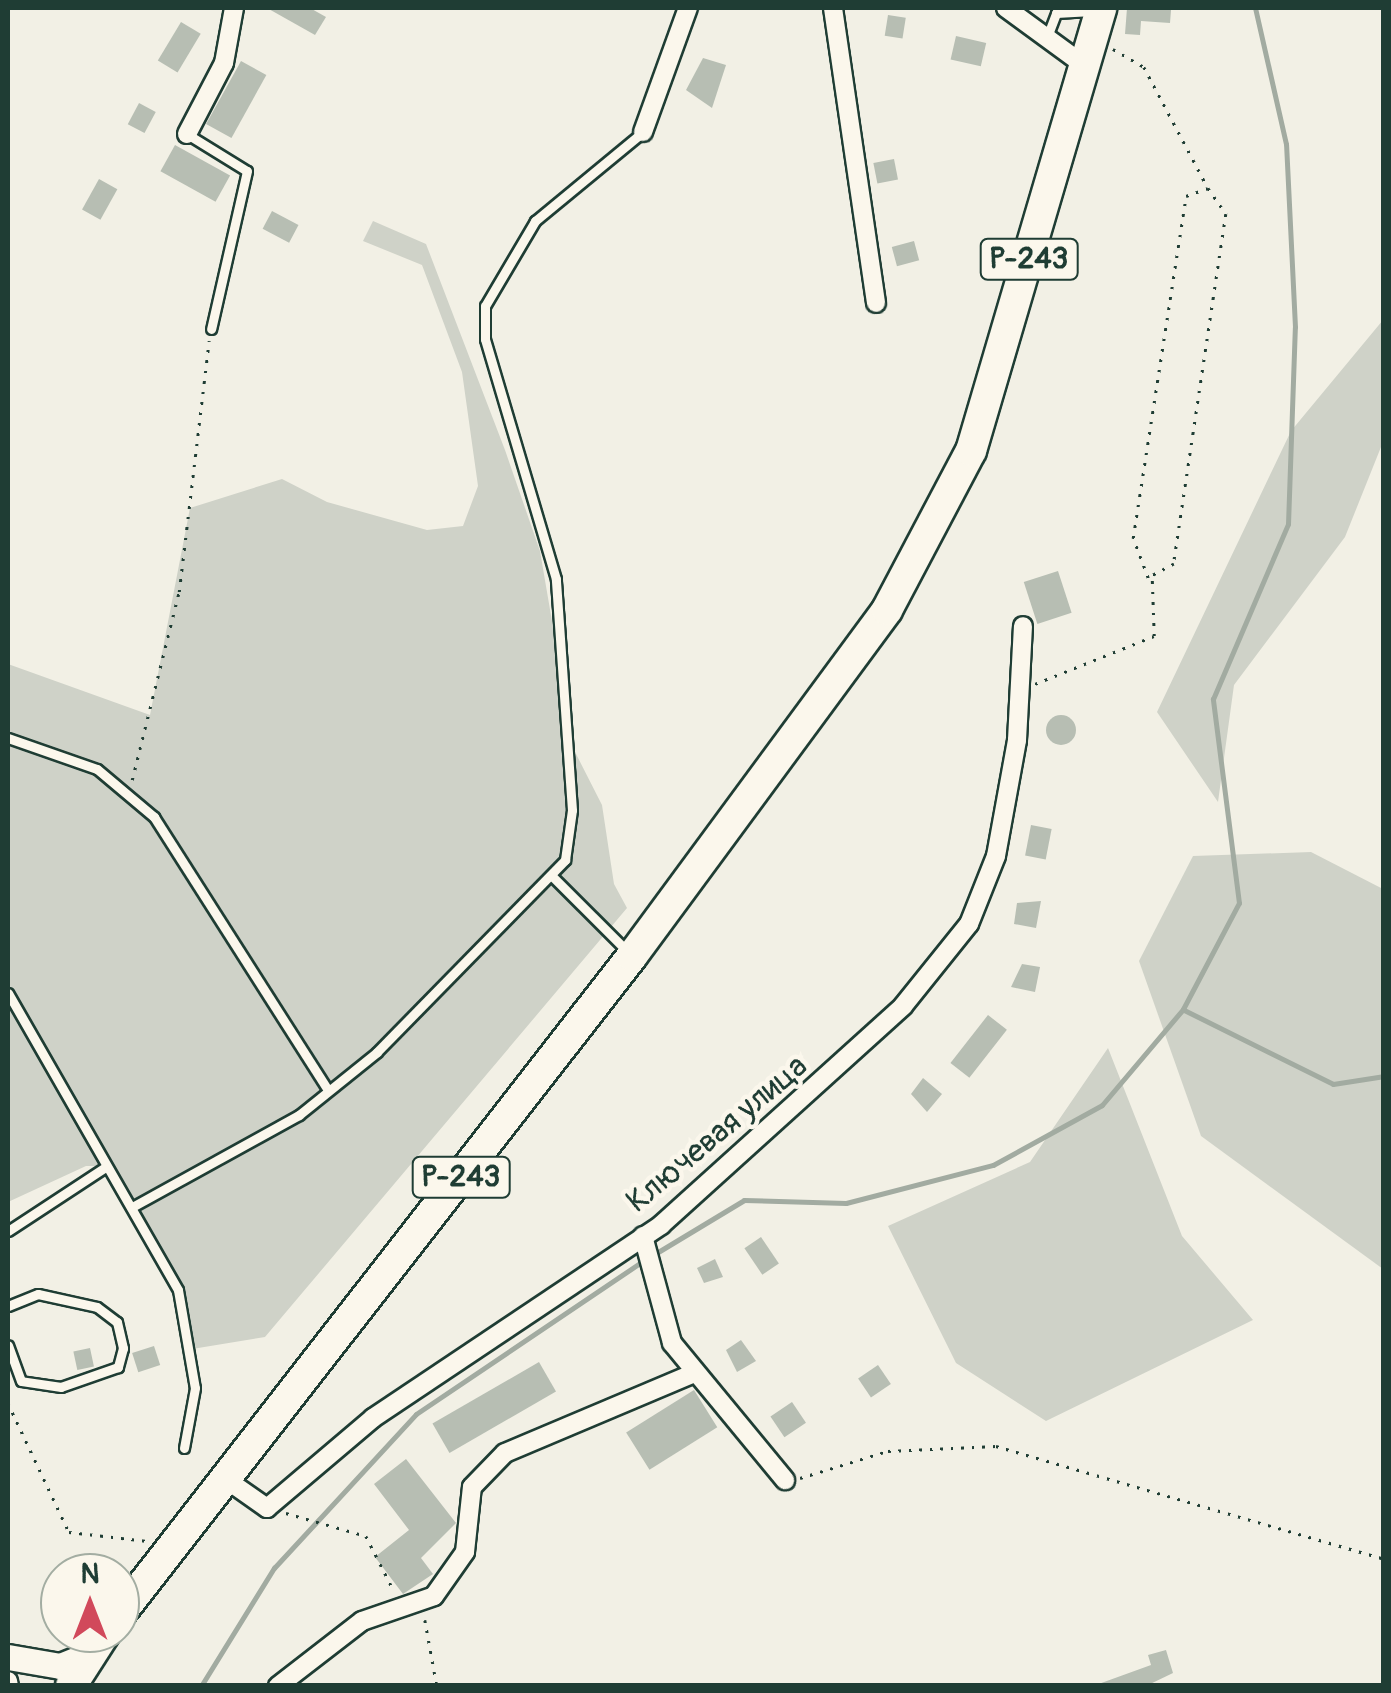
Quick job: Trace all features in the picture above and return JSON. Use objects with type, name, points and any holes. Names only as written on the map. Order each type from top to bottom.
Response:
[{"type":"highway","name":"Р-243","points":[[140,1589],[839,684],[932,534],[976,434],[1094,30]]},
{"type":"highway","points":[[72,1686],[91,1653]]},
{"type":"main road","points":[[8,1657],[60,1666],[81,1653]]},
{"type":"street","points":[[187,134],[224,62],[234,8]]},
{"type":"street","points":[[643,132],[688,8]]},
{"type":"street","points":[[833,8],[876,303]]},
{"type":"street","points":[[1006,8],[1047,38],[1094,30]]},
{"type":"street","name":"Ключевая улица","points":[[267,1508],[372,1418],[644,1236],[828,1080],[968,924],[996,856],[1020,690],[1023,626]]},
{"type":"street","points":[[644,1236],[672,1343],[785,1480]]},
{"type":"street","points":[[278,1686],[362,1622],[434,1596],[466,1552],[472,1487],[506,1453],[694,1373]]},
{"type":"street","points":[[227,1480],[267,1508]]},
{"type":"lane","points":[[1047,38],[1056,13],[1094,30]]},
{"type":"lane","points":[[134,1206],[280,1128],[554,878],[572,827],[556,578],[485,339],[485,306],[535,221],[643,132]]},
{"type":"lane","points":[[187,134],[248,171],[211,329]]},
{"type":"lane","points":[[8,738],[97,770],[127,792],[179,848],[237,960],[327,1089]]},
{"type":"lane","points":[[554,878],[632,956]]},
{"type":"lane","points":[[8,994],[134,1206],[186,1318],[195,1388],[184,1448]]},
{"type":"lane","points":[[8,1231],[107,1166]]},
{"type":"lane","points":[[8,1306],[38,1294],[97,1307],[117,1322],[122,1348],[118,1367],[61,1386],[21,1381],[8,1345]]},
{"type":"path","points":[[1094,30],[1144,67],[1208,188],[1226,214],[1174,564],[1152,577]]},
{"type":"path","points":[[1020,690],[1154,636],[1152,577],[1135,562],[1133,538],[1186,196],[1208,188]]},
{"type":"path","points":[[127,792],[179,592],[211,329]]},
{"type":"path","points":[[8,1402],[68,1532],[124,1532],[152,1545]]},
{"type":"path","points":[[785,1480],[888,1452],[996,1446],[1384,1559]]},
{"type":"path","points":[[267,1508],[366,1536],[378,1575],[408,1606],[424,1616],[438,1686]]},
{"type":"shaded area","points":[[373,221],[426,244],[505,450],[540,551],[574,750],[602,805],[614,884],[627,908],[265,1337],[186,1350],[183,1304],[107,1166],[86,1166],[8,1202],[8,664],[150,715],[190,508],[282,479],[327,502],[427,530],[463,526],[478,486],[462,372],[422,265],[363,241]]},
{"type":"shaded area","points":[[1383,320],[1383,442],[1345,537],[1234,685],[1218,802],[1157,712],[1291,431]]},
{"type":"shaded area","points":[[1311,852],[1383,889],[1383,1269],[1201,1136],[1139,961],[1193,856]]},
{"type":"shaded area","points":[[1108,1048],[1182,1236],[1253,1320],[1046,1421],[956,1363],[888,1226],[1030,1162]]},
{"type":"building","points":[[267,8],[310,8],[326,17],[315,35]]},
{"type":"building","points":[[1127,8],[1171,10],[1170,23],[1141,21],[1140,35],[1125,34]]},
{"type":"building","points":[[888,15],[906,18],[902,39],[885,36]]},
{"type":"building","points":[[181,22],[201,34],[178,72],[158,61]]},
{"type":"building","points":[[956,36],[986,43],[981,66],[951,59]]},
{"type":"building","points":[[703,58],[726,65],[712,108],[686,90]]},
{"type":"building","points":[[241,61],[266,75],[231,138],[206,124]]},
{"type":"building","points":[[139,103],[156,112],[145,133],[128,124]]},
{"type":"building","points":[[175,145],[230,176],[216,202],[160,171]]},
{"type":"building","points":[[894,159],[898,180],[877,184],[873,163]]},
{"type":"building","points":[[99,179],[117,189],[100,220],[82,210]]},
{"type":"building","points":[[272,211],[298,225],[289,243],[263,229]]},
{"type":"building","points":[[914,241],[919,260],[897,266],[892,247]]},
{"type":"building","points":[[1058,571],[1072,613],[1037,624],[1024,582]]},
{"type":"building","points":[[1061,715],[1072,719],[1076,730],[1072,741],[1061,745],[1050,741],[1046,730],[1050,719]]},
{"type":"building","points":[[1031,825],[1052,829],[1046,859],[1025,855]]},
{"type":"building","points":[[1041,901],[1036,928],[1014,924],[1017,903]]},
{"type":"building","points":[[1022,964],[1040,967],[1035,992],[1011,987]]},
{"type":"building","points":[[988,1015],[1007,1030],[969,1078],[950,1063]]},
{"type":"building","points":[[923,1078],[942,1094],[927,1112],[911,1094]]},
{"type":"building","points":[[761,1237],[779,1264],[762,1275],[744,1248]]},
{"type":"building","points":[[715,1259],[723,1277],[704,1283],[697,1268]]},
{"type":"building","points":[[741,1340],[756,1361],[737,1372],[726,1350]]},
{"type":"building","points":[[154,1346],[160,1365],[138,1372],[132,1353]]},
{"type":"building","points":[[90,1348],[94,1367],[77,1370],[73,1352]]},
{"type":"building","points":[[539,1362],[556,1391],[449,1453],[432,1424]]},
{"type":"building","points":[[878,1365],[891,1384],[871,1397],[858,1378]]},
{"type":"building","points":[[694,1390],[717,1427],[649,1470],[626,1432]]},
{"type":"building","points":[[792,1402],[806,1423],[784,1437],[770,1417]]},
{"type":"building","points":[[406,1459],[456,1523],[421,1558],[433,1574],[403,1594],[375,1557],[409,1530],[374,1484]]},
{"type":"building","points":[[1166,1650],[1173,1673],[1146,1686],[1093,1686],[1151,1665],[1148,1655]]},
{"type":"waterway","points":[[653,1255],[744,1200],[846,1203],[993,1165],[1102,1105],[1183,1009],[1239,903],[1213,699],[1288,524],[1295,327],[1286,144],[1255,8]]},
{"type":"waterway","points":[[1184,1010],[1333,1084],[1384,1076]]},
{"type":"waterway","points":[[201,1686],[274,1568],[416,1414],[643,1261]]}]
